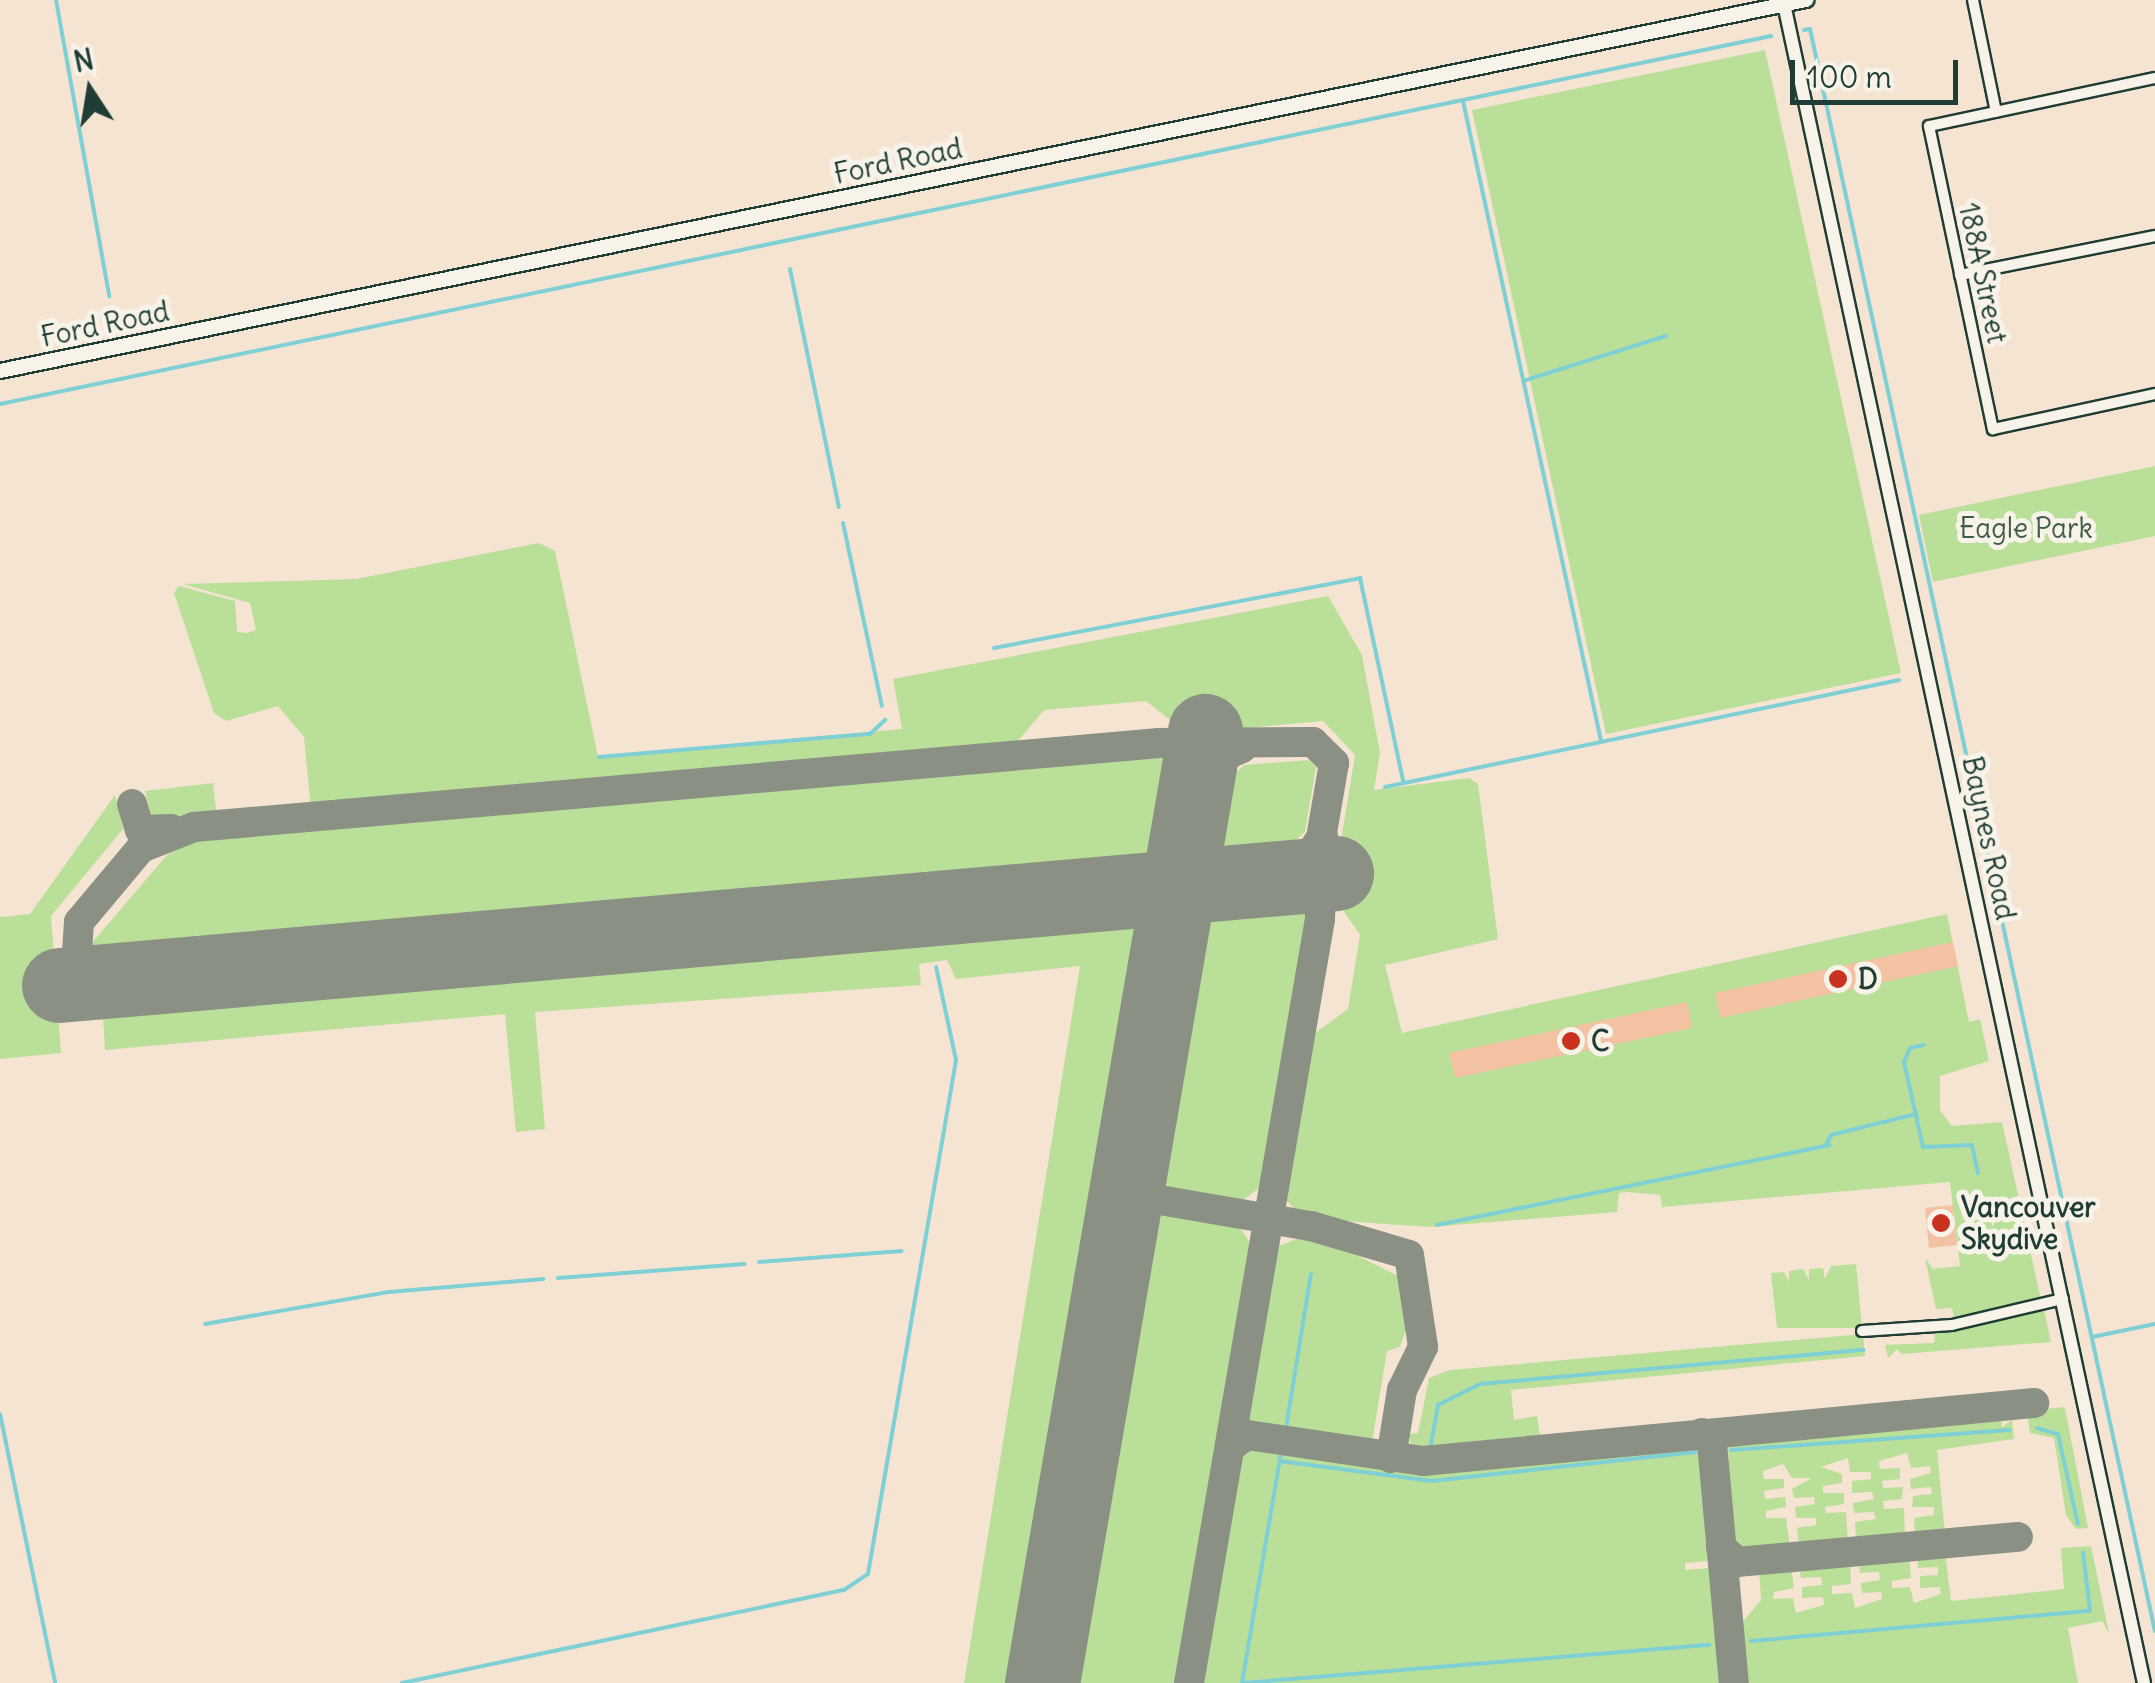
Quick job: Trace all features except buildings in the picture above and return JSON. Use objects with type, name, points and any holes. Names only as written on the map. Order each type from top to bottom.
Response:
[{"type":"main road","name":"Ford Road","points":[[0,371],[1806,0]]},
{"type":"street","points":[[1973,0],[1996,112],[2155,78]]},
{"type":"street","name":"Baynes Road","points":[[1784,4],[2144,1683]]},
{"type":"street","name":"188A Street","points":[[1996,112],[1929,126],[1993,429],[2155,394]]},
{"type":"street","points":[[1960,276],[2155,236]]},
{"type":"street","points":[[1862,1331],[1952,1325],[2063,1299]]},
{"type":"green space","points":[[1765,50],[1901,673],[1606,734],[1472,110]]},
{"type":"green space","name":"Eagle Park","points":[[2155,466],[2155,536],[1933,582],[1919,515]]},
{"type":"green space","points":[[539,543],[555,551],[598,757],[902,729],[893,679],[1328,596],[1362,655],[1380,753],[1374,790],[1469,778],[1478,784],[1498,939],[1385,965],[1402,1033],[1947,914],[1969,1022],[1980,1019],[1989,1061],[1940,1076],[1940,1110],[1952,1126],[2002,1122],[2041,1300],[1954,1319],[1952,1308],[1936,1309],[1925,1258],[1933,1269],[1960,1266],[1950,1182],[1662,1207],[1660,1195],[1628,1192],[1619,1193],[1617,1212],[1430,1227],[1313,1219],[1294,1208],[1280,1194],[1307,1039],[1348,1009],[1360,935],[1332,894],[1343,892],[1339,853],[1355,755],[1323,721],[1227,730],[1188,722],[1185,732],[1146,701],[1044,710],[1012,748],[311,810],[304,737],[278,706],[226,721],[214,713],[174,593],[179,586],[235,601],[237,632],[247,633],[256,630],[250,603],[183,584],[356,579]]},
{"type":"green space","points":[[1157,750],[1178,773],[1162,870],[101,962],[91,944],[167,855],[209,833]]},
{"type":"green space","points":[[1309,760],[1316,767],[1305,832],[1274,860],[1201,866],[1214,793],[1244,765]]},
{"type":"green space","points":[[213,783],[217,818],[153,824],[145,791]]},
{"type":"green space","points":[[115,795],[123,829],[51,916],[61,1053],[0,1059],[0,917],[30,914]]},
{"type":"green space","points":[[1293,898],[1313,919],[1267,1182],[1238,1204],[1171,1193],[1151,1163],[1195,904]]},
{"type":"green space","points":[[1155,908],[1022,1683],[964,1683],[1080,966],[956,979],[947,960],[919,964],[921,985],[535,1012],[545,1129],[516,1132],[505,1014],[105,1050],[102,1000]]},
{"type":"green space","points":[[1169,1209],[1235,1221],[1255,1250],[1181,1683],[1061,1683],[1139,1231]]},
{"type":"green space","points":[[1312,1233],[1400,1277],[1408,1324],[1400,1347],[1387,1351],[1371,1448],[1262,1431],[1242,1419],[1271,1249]]},
{"type":"green space","points":[[1856,1264],[1862,1328],[1777,1328],[1771,1273],[1784,1272],[1789,1282],[1789,1271],[1803,1269],[1809,1280],[1809,1269],[1823,1268],[1825,1279],[1831,1266]]},
{"type":"green space","points":[[2044,1310],[2051,1342],[1902,1354],[1897,1349],[1888,1358],[1885,1345],[1934,1343],[1935,1333]]},
{"type":"green space","points":[[1863,1334],[1865,1356],[1511,1390],[1514,1420],[1537,1416],[1541,1442],[1412,1453],[1409,1434],[1418,1433],[1429,1378],[1450,1370]]},
{"type":"green space","points":[[2064,1407],[2088,1528],[2076,1529],[2066,1515],[2054,1438],[2030,1433],[2027,1411]]},
{"type":"green space","points":[[2001,1420],[2002,1427],[2012,1420],[2014,1439],[1937,1450],[1945,1534],[1915,1536],[1914,1518],[1934,1515],[1934,1507],[1912,1507],[1913,1496],[1932,1494],[1931,1487],[1911,1489],[1910,1479],[1931,1473],[1930,1466],[1911,1468],[1907,1453],[1879,1461],[1880,1469],[1900,1468],[1900,1479],[1882,1481],[1883,1488],[1903,1487],[1902,1499],[1883,1501],[1884,1509],[1904,1508],[1905,1538],[1856,1540],[1855,1522],[1876,1519],[1874,1512],[1854,1513],[1853,1503],[1874,1499],[1872,1492],[1852,1493],[1852,1481],[1871,1479],[1871,1472],[1850,1472],[1848,1458],[1821,1467],[1842,1474],[1842,1483],[1823,1486],[1823,1493],[1844,1493],[1844,1504],[1825,1507],[1826,1513],[1846,1512],[1848,1542],[1799,1546],[1797,1528],[1816,1525],[1816,1518],[1796,1518],[1795,1507],[1815,1504],[1814,1497],[1794,1498],[1792,1489],[1812,1478],[1792,1478],[1783,1464],[1763,1471],[1764,1479],[1784,1479],[1784,1488],[1764,1491],[1765,1499],[1785,1497],[1786,1507],[1766,1511],[1766,1518],[1786,1518],[1790,1546],[1733,1550],[1728,1444]]},
{"type":"green space","points":[[1256,1443],[1413,1467],[1698,1446],[1710,1561],[1685,1563],[1685,1570],[1711,1568],[1721,1683],[1197,1683],[1237,1447]]},
{"type":"green space","points":[[2091,1546],[2109,1633],[2102,1621],[2068,1628],[2078,1683],[1745,1683],[1740,1625],[1761,1600],[1759,1568],[1791,1565],[1794,1588],[1774,1592],[1773,1599],[1793,1598],[1796,1613],[1824,1605],[1823,1597],[1802,1598],[1802,1587],[1822,1585],[1821,1577],[1801,1578],[1799,1565],[1850,1561],[1851,1584],[1832,1586],[1832,1594],[1852,1593],[1855,1608],[1882,1599],[1881,1592],[1862,1593],[1861,1583],[1880,1580],[1879,1572],[1860,1573],[1858,1560],[1909,1555],[1911,1578],[1892,1581],[1892,1588],[1910,1587],[1914,1603],[1941,1594],[1940,1587],[1920,1588],[1920,1576],[1938,1575],[1938,1567],[1918,1568],[1917,1555],[1945,1552],[1951,1601],[2064,1589],[2061,1548]]},
{"type":"waterway","points":[[56,0],[109,296]]},
{"type":"waterway","points":[[1804,30],[1810,29],[2155,1631]]},
{"type":"waterway","points":[[0,404],[1771,36]]},
{"type":"waterway","points":[[1463,101],[1601,741]]},
{"type":"waterway","points":[[790,269],[839,507]]},
{"type":"waterway","points":[[1523,381],[1666,336]]},
{"type":"waterway","points":[[843,523],[882,706]]},
{"type":"waterway","points":[[994,648],[1360,578],[1403,781]]},
{"type":"waterway","points":[[1385,787],[1899,680]]},
{"type":"waterway","points":[[599,757],[870,734],[885,720]]},
{"type":"waterway","points":[[402,1683],[844,1590],[868,1574],[956,1060],[936,967]]},
{"type":"waterway","points":[[1924,1045],[1910,1048],[1904,1062],[1923,1147],[1972,1145],[1978,1173]]},
{"type":"waterway","points":[[1826,1145],[1831,1135],[1916,1114]]},
{"type":"waterway","points":[[1437,1225],[1830,1145]]},
{"type":"waterway","points":[[759,1262],[902,1251]]},
{"type":"waterway","points":[[558,1278],[744,1264]]},
{"type":"waterway","points":[[1286,1428],[1311,1274]]},
{"type":"waterway","points":[[205,1324],[389,1292],[543,1279]]},
{"type":"waterway","points":[[2092,1337],[2155,1324]]},
{"type":"waterway","points":[[1430,1450],[1438,1405],[1480,1384],[1863,1350]]},
{"type":"waterway","points":[[0,1414],[55,1683]]},
{"type":"waterway","points":[[2037,1428],[2058,1434],[2078,1524]]},
{"type":"waterway","points":[[1731,1450],[2009,1430]]},
{"type":"waterway","points":[[1242,1683],[1281,1452]]},
{"type":"waterway","points":[[1280,1461],[1432,1481],[1695,1452]]},
{"type":"waterway","points":[[1751,1641],[2090,1611],[2083,1552]]},
{"type":"waterway","points":[[1244,1683],[1709,1645]]},
{"type":"taxiway","points":[[102,981],[76,968],[79,922],[141,848],[194,827],[1159,743],[1313,742],[1334,763],[1321,838],[1304,863],[1271,878]]},
{"type":"taxiway","points":[[1195,791],[1212,762],[1242,748]]},
{"type":"taxiway","points":[[132,804],[140,830],[171,829]]},
{"type":"taxiway","points":[[1189,1683],[1320,919],[1323,837]]},
{"type":"taxiway","points":[[1125,1194],[1311,1226],[1409,1255],[1423,1347],[1402,1390],[1391,1458]]},
{"type":"taxiway","points":[[1230,1447],[1247,1435],[1423,1461],[2034,1403]]},
{"type":"taxiway","points":[[1702,1433],[1712,1443],[1734,1683]]},
{"type":"taxiway","points":[[1721,1547],[1737,1562],[2018,1537]]},
{"type":"runway","points":[[1042,1683],[1205,731]]},
{"type":"runway","points":[[59,985],[1336,873]]},
{"type":"place","name":"D","points":[[1838,979]]},
{"type":"place","name":"C","points":[[1571,1041]]},
{"type":"place","name":"Vancouver Skydive","points":[[1941,1223]]}]
